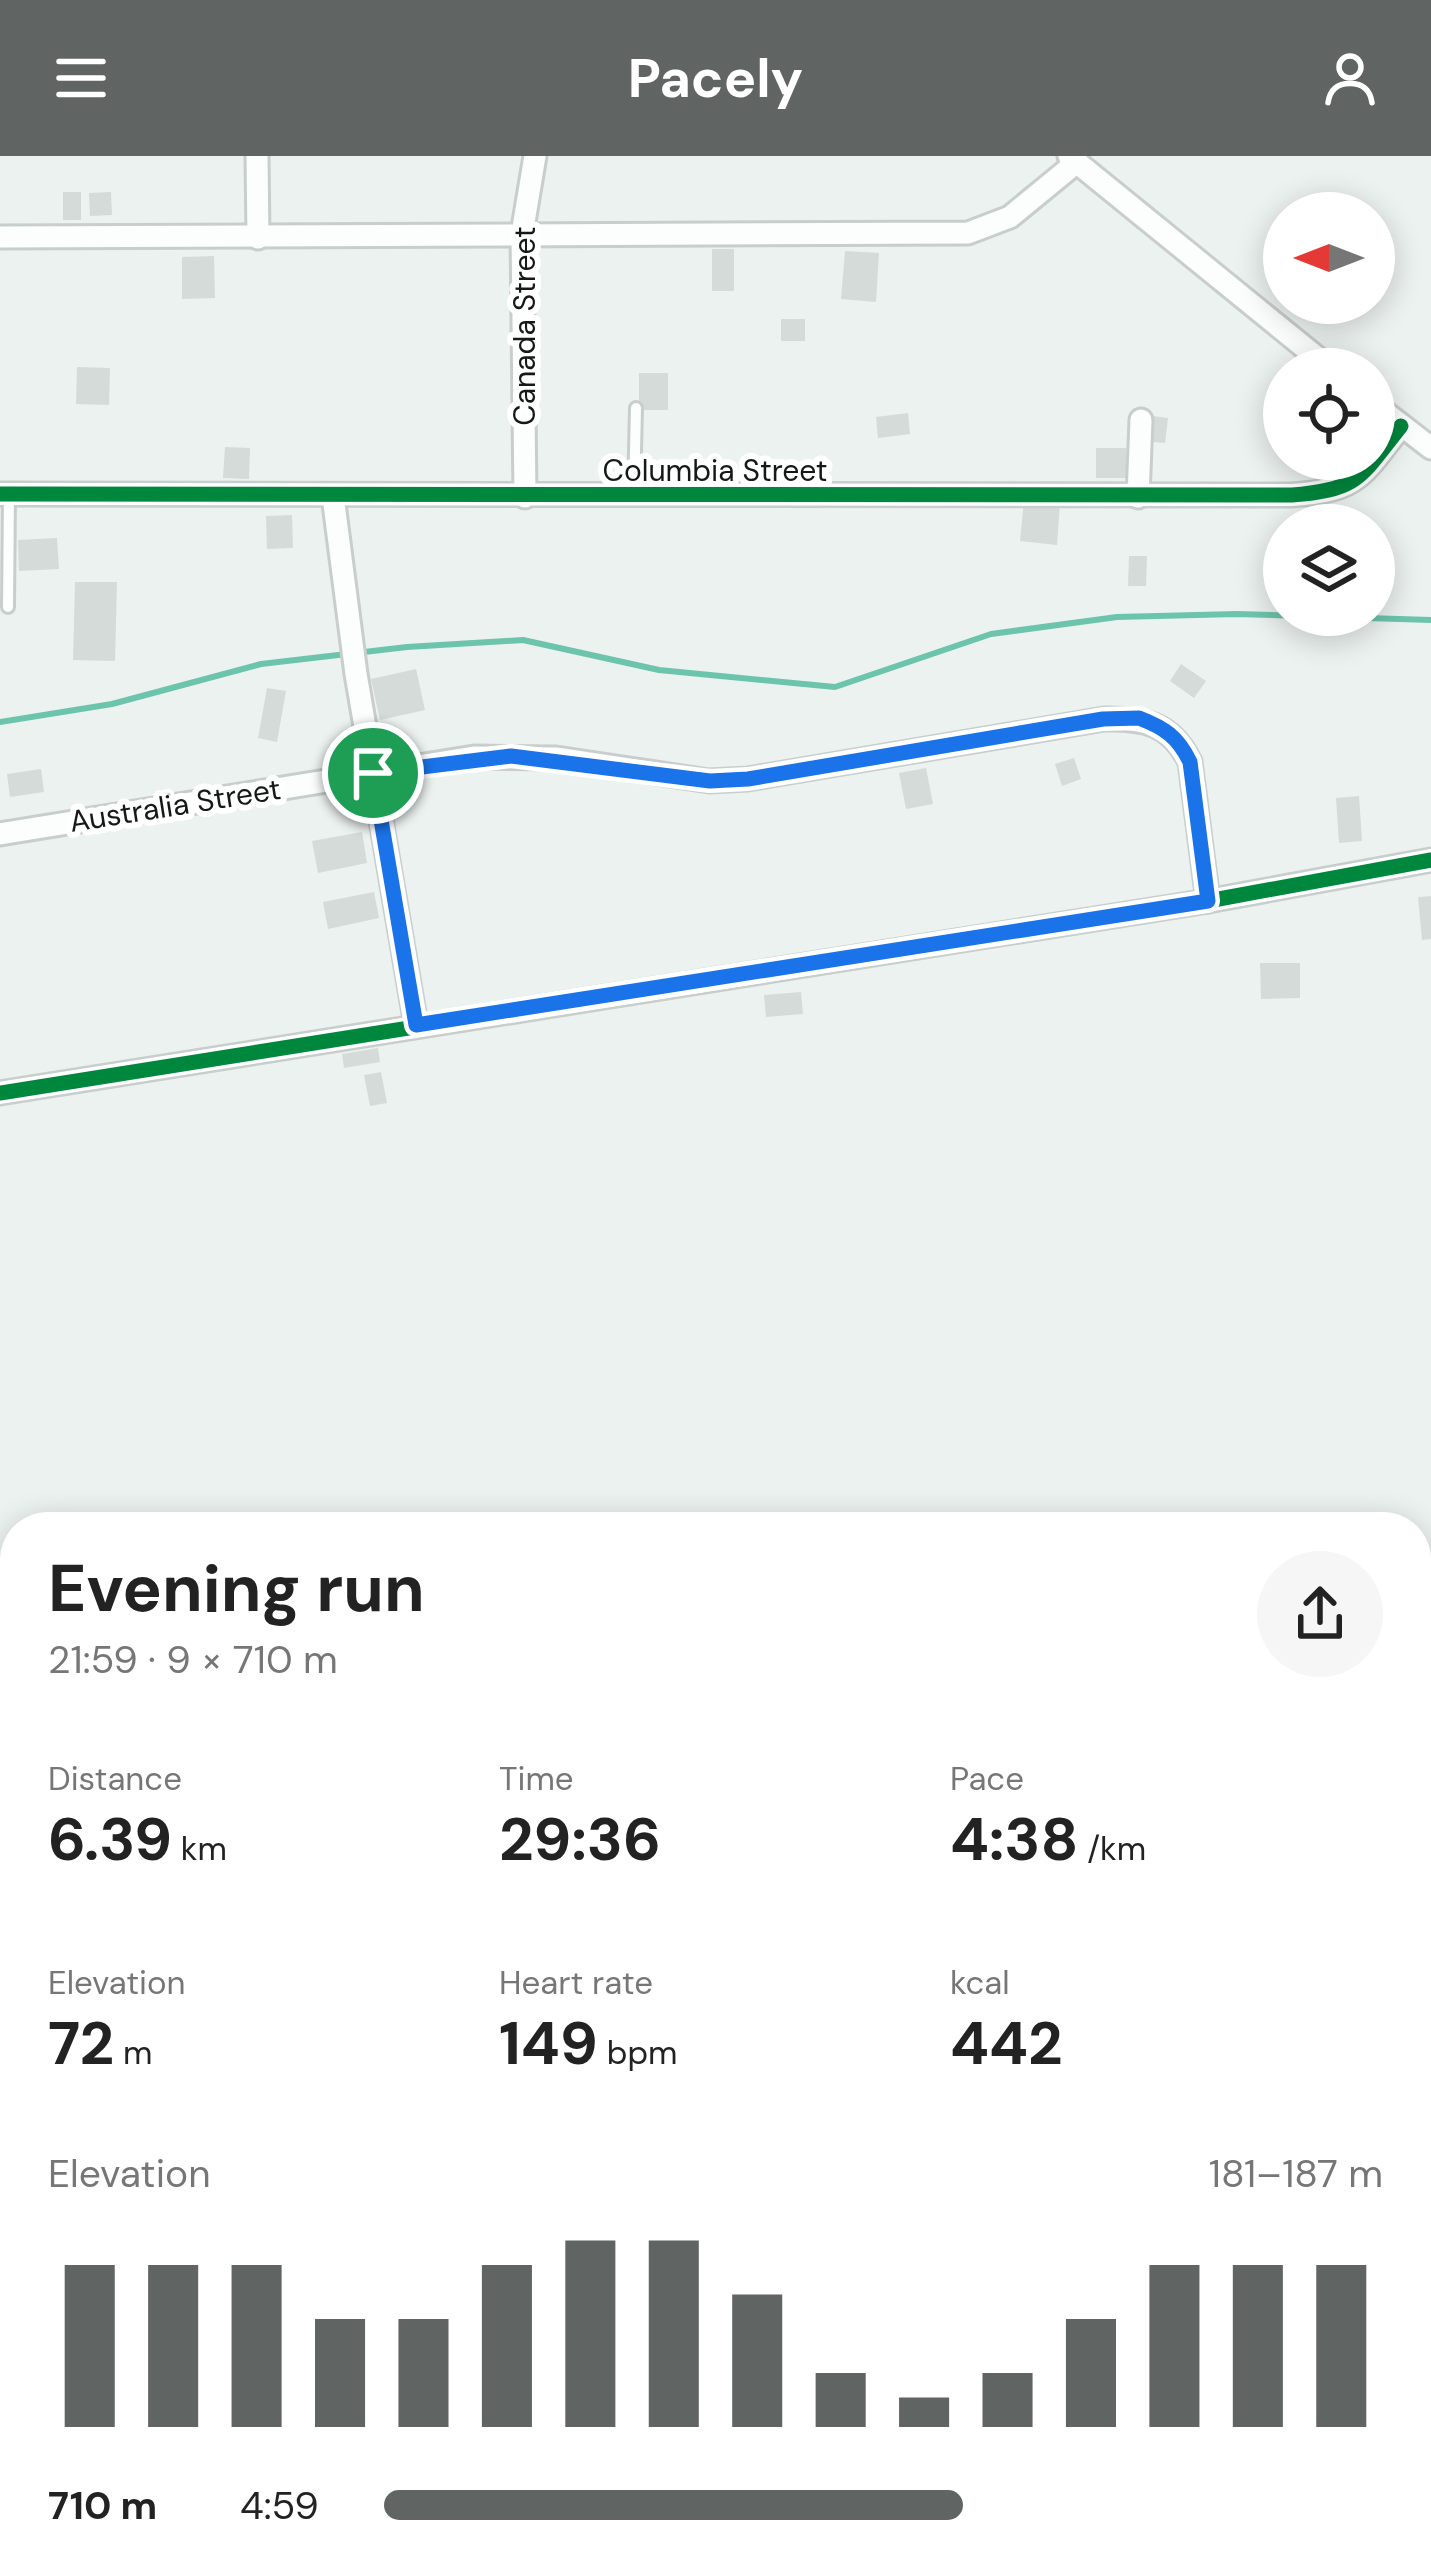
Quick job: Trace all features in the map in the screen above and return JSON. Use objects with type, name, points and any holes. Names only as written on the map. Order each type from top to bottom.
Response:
[{"type":"street","points":[[257,156],[258,238]]},
{"type":"street","name":"Canada Street","points":[[525,496],[522,234],[535,156]]},
{"type":"street","points":[[0,237],[968,233],[1010,217],[1076,158],[1306,348]]},
{"type":"street","points":[[1138,496],[1141,420]]},
{"type":"street","points":[[1395,421],[1431,448]]},
{"type":"street","name":"Columbia Street","points":[[4,494],[1326,493],[1358,480],[1401,426]]},
{"type":"street","points":[[333,496],[356,674],[416,1025]]},
{"type":"street","name":"Australia Street","points":[[0,834],[373,773],[511,756],[710,781],[748,779],[1103,719],[1139,718],[1163,727],[1180,741],[1190,762],[1208,901]]},
{"type":"street","points":[[0,1093],[1208,901],[1431,860]]},
{"type":"lane","points":[[634,496],[636,409]]},
{"type":"lane","points":[[4,494],[8,607]]},
{"type":"building","points":[[63,192],[81,192],[81,220],[63,220]]},
{"type":"building","points":[[111,192],[112,215],[90,216],[89,193]]},
{"type":"building","points":[[712,249],[734,249],[734,291],[712,291]]},
{"type":"building","points":[[845,251],[879,253],[876,302],[841,299]]},
{"type":"building","points":[[214,256],[215,298],[182,299],[182,257]]},
{"type":"building","points":[[781,319],[805,319],[805,341],[781,341]]},
{"type":"building","points":[[77,367],[110,368],[109,405],[76,404]]},
{"type":"building","points":[[639,373],[668,373],[668,410],[639,410]]},
{"type":"building","points":[[908,413],[910,434],[878,438],[876,417]]},
{"type":"building","points":[[1146,415],[1168,418],[1165,443],[1143,441]]},
{"type":"building","points":[[225,447],[250,448],[249,479],[223,478]]},
{"type":"building","points":[[1096,448],[1126,448],[1126,478],[1096,478]]},
{"type":"building","points":[[1024,500],[1060,503],[1057,545],[1020,541]]},
{"type":"building","points":[[292,515],[293,548],[267,549],[266,516]]},
{"type":"building","points":[[57,538],[59,569],[19,571],[18,540]]},
{"type":"building","points":[[1129,556],[1147,556],[1146,586],[1128,586]]},
{"type":"building","points":[[75,582],[117,582],[115,661],[73,660]]},
{"type":"building","points":[[1181,664],[1206,681],[1194,698],[1170,681]]},
{"type":"building","points":[[416,669],[425,710],[380,720],[371,679]]},
{"type":"building","points":[[267,688],[286,691],[277,742],[258,738]]},
{"type":"building","points":[[1074,758],[1081,779],[1062,786],[1055,764]]},
{"type":"building","points":[[926,768],[933,804],[906,809],[899,773]]},
{"type":"building","points":[[41,769],[44,792],[10,797],[7,774]]},
{"type":"building","points":[[1359,796],[1362,841],[1339,843],[1336,798]]},
{"type":"building","points":[[362,832],[367,863],[318,873],[312,841]]},
{"type":"building","points":[[374,892],[379,918],[328,929],[323,902]]},
{"type":"building","points":[[1431,896],[1431,939],[1422,940],[1418,897]]},
{"type":"building","points":[[1260,963],[1300,963],[1300,998],[1261,999]]},
{"type":"building","points":[[801,992],[803,1014],[766,1017],[764,995]]},
{"type":"building","points":[[378,1048],[380,1062],[344,1068],[342,1054]]},
{"type":"building","points":[[381,1072],[387,1103],[370,1106],[364,1075]]},
{"type":"waterway","points":[[0,722],[112,704],[261,664],[407,647],[523,640],[659,670],[835,687],[991,634],[1117,617],[1237,614],[1431,620]]},
{"type":"cycle path","points":[[0,494],[1292,495],[1346,484],[1377,457],[1401,426]]},
{"type":"cycle path","points":[[0,1093],[1208,901],[1431,860]]},
{"type":"route","points":[[1139,718],[1163,727],[1180,741],[1190,762],[1208,901],[416,1025],[373,773],[511,756],[556,758],[710,781],[748,779],[1103,719],[1139,718]]}]
